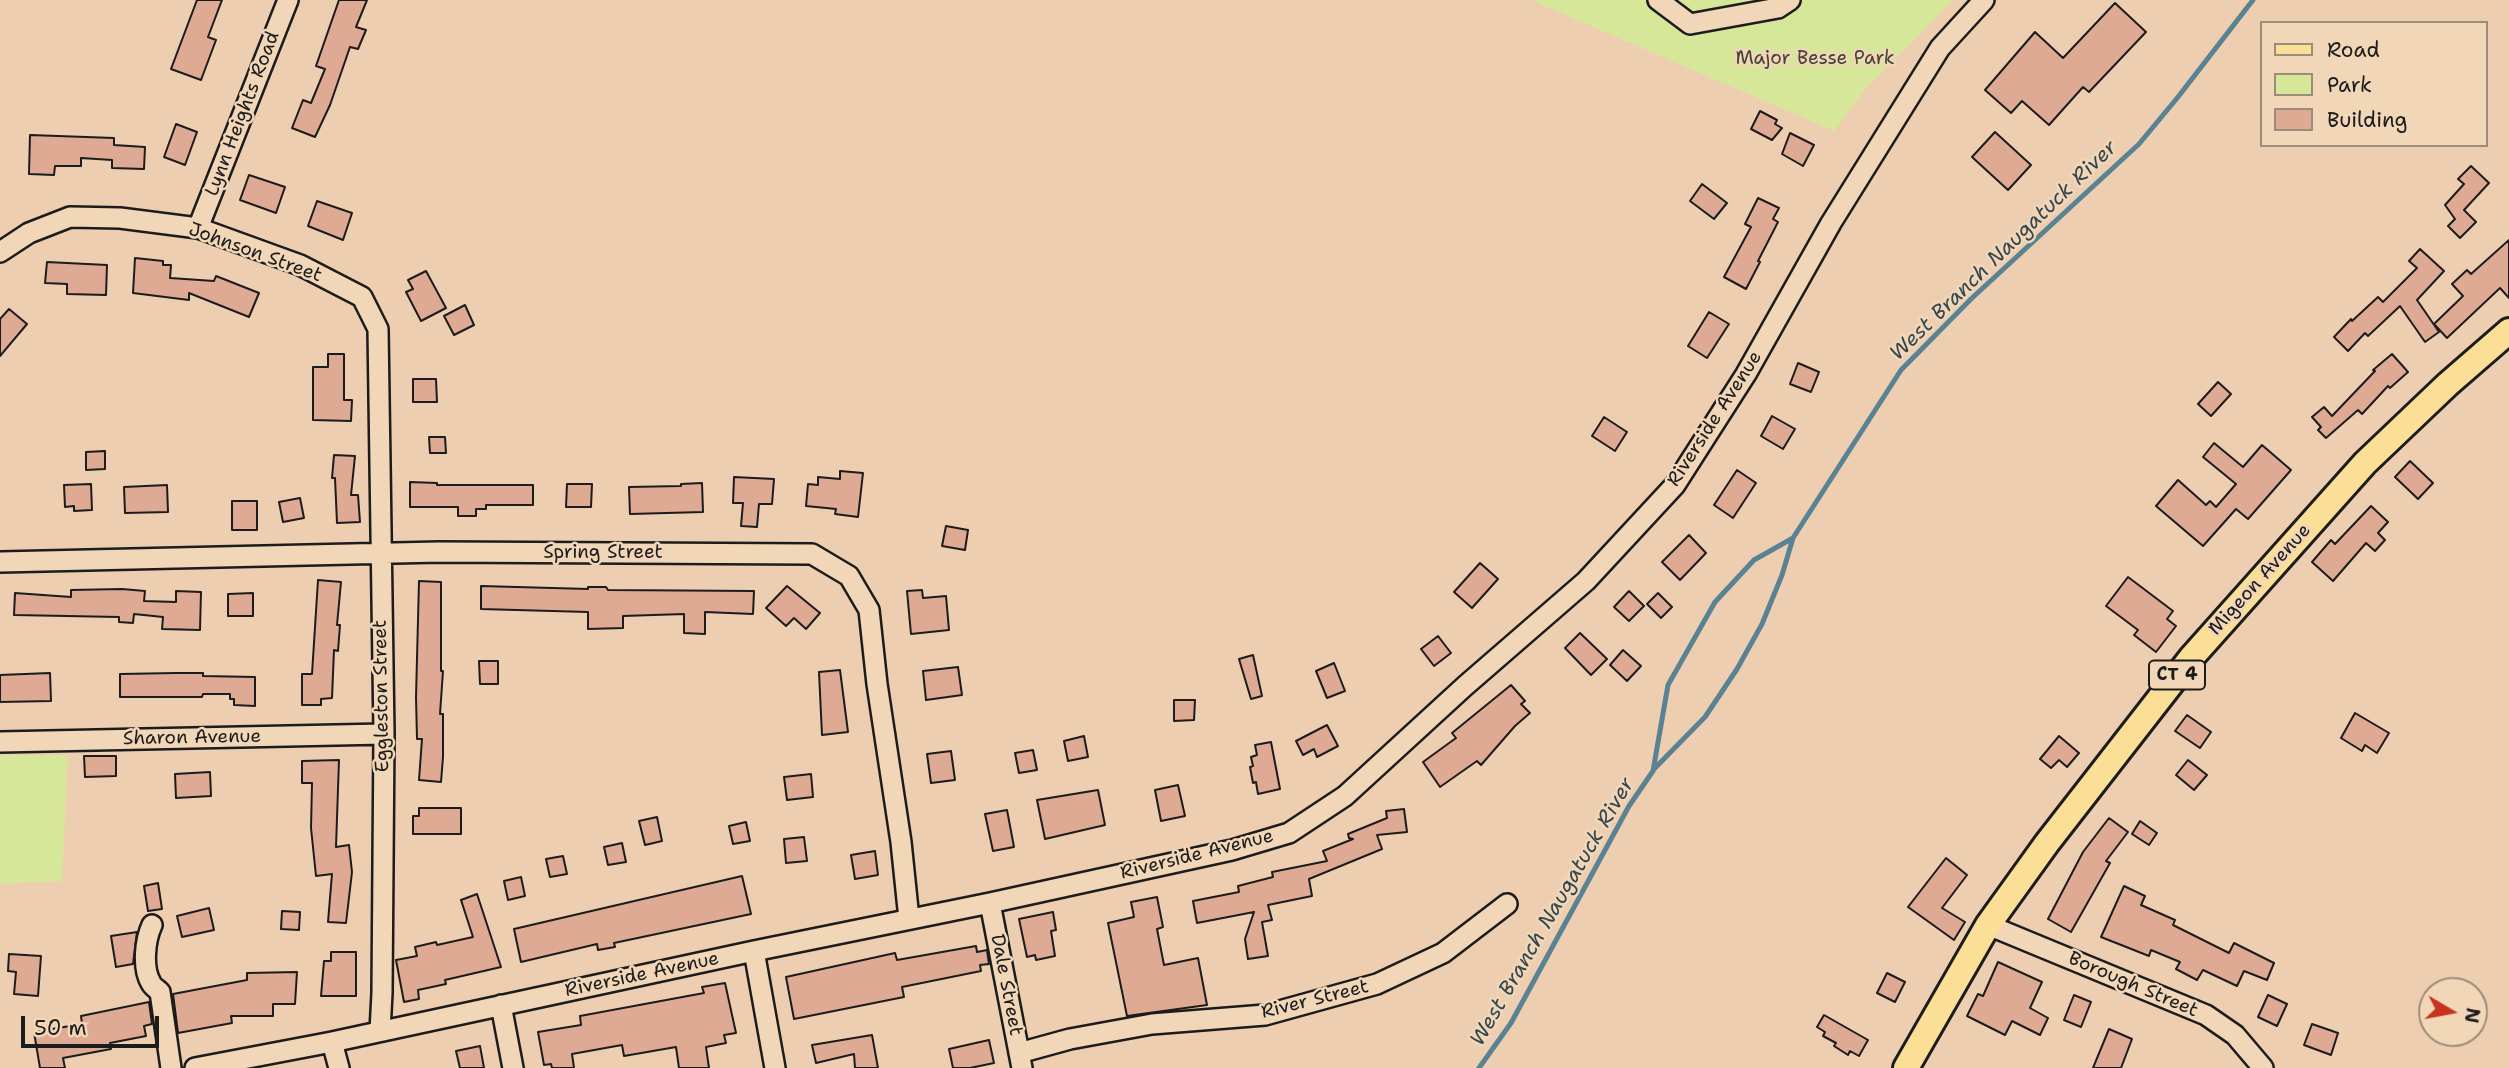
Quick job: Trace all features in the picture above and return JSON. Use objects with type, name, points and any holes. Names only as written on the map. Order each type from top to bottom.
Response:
[{"type":"main road","name":"Migeon Avenue","points":[[1906,1068],[1988,925],[2046,843],[2197,651],[2365,463],[2448,384],[2509,331]]},
{"type":"street","name":"Lynn Heights Road","points":[[198,228],[288,0]]},
{"type":"street","points":[[1658,0],[1690,24],[1778,8],[1790,0]]},
{"type":"street","name":"Riverside Avenue","points":[[195,1068],[332,1042],[990,903],[1232,850],[1289,833],[1345,796],[1475,677],[1586,581],[1675,485],[1746,374],[1831,223],[1940,48],[1984,0]]},
{"type":"street","name":"Johnson Street","points":[[0,252],[29,233],[70,217],[120,218],[198,228],[300,265],[362,297],[378,329],[380,362]]},
{"type":"street","name":"Eggleston Street","points":[[380,362],[384,734],[380,1031]]},
{"type":"street","name":"Spring Street","points":[[0,562],[380,553],[812,554],[849,576],[869,610],[909,919]]},
{"type":"street","name":"Sharon Avenue","points":[[0,742],[384,734]]},
{"type":"street","name":"Dale Street","points":[[990,903],[1021,1060]]},
{"type":"street","name":"River Street","points":[[1021,1060],[1070,1039],[1152,1024],[1265,1015],[1377,984],[1443,953],[1507,904]]},
{"type":"street","points":[[152,925],[146,939],[146,961],[150,983],[160,992],[171,1068]]},
{"type":"street","name":"Borough Street","points":[[1988,925],[2206,1015],[2235,1035],[2263,1068]]},
{"type":"street","points":[[754,951],[775,1068]]},
{"type":"street","points":[[501,1005],[513,1068]]},
{"type":"street","points":[[332,1042],[339,1068]]},
{"type":"green space","name":"Major Besse Park","points":[[1531,0],[1953,0],[1867,87],[1834,131]]},
{"type":"green space","points":[[0,755],[68,755],[62,881],[0,884]]},
{"type":"building","points":[[197,0],[222,0],[208,37],[216,40],[201,80],[171,69]]},
{"type":"building","points":[[339,0],[367,0],[356,27],[366,30],[358,49],[350,47],[330,105],[315,137],[292,128],[303,100],[311,103],[325,69],[316,66]]},
{"type":"building","points":[[2115,3],[2146,32],[2089,92],[2083,87],[2049,125],[2022,101],[2011,113],[1985,90],[2035,32],[2063,58]]},
{"type":"building","points":[[1760,111],[1777,120],[1775,124],[1782,128],[1772,140],[1751,129]]},
{"type":"building","points":[[176,124],[197,132],[185,165],[164,157]]},
{"type":"building","points":[[1995,132],[2031,165],[2008,190],[1972,157]]},
{"type":"building","points":[[1790,133],[1814,145],[1803,166],[1782,154]]},
{"type":"building","points":[[30,135],[114,138],[114,145],[145,147],[144,169],[112,168],[112,160],[81,158],[81,166],[55,166],[54,175],[29,174]]},
{"type":"building","points":[[2471,166],[2489,183],[2464,210],[2476,222],[2460,238],[2448,226],[2455,219],[2445,205],[2464,184],[2458,179]]},
{"type":"building","points":[[249,175],[285,187],[276,213],[240,200]]},
{"type":"building","points":[[1702,184],[1727,203],[1714,219],[1690,201]]},
{"type":"building","points":[[1758,198],[1779,208],[1773,219],[1778,222],[1746,289],[1724,277],[1751,227],[1745,224]]},
{"type":"building","points":[[317,201],[352,213],[343,240],[308,226]]},
{"type":"building","points":[[2509,240],[2509,298],[2500,288],[2447,338],[2434,324],[2463,296],[2452,284],[2467,270],[2471,274]]},
{"type":"building","points":[[2420,249],[2444,271],[2417,300],[2439,332],[2425,342],[2400,306],[2368,336],[2365,333],[2348,351],[2334,337],[2378,297],[2383,302],[2417,268],[2409,261]]},
{"type":"building","points":[[135,258],[163,261],[163,265],[171,265],[170,278],[214,281],[216,276],[259,293],[249,317],[189,293],[189,300],[133,293]]},
{"type":"building","points":[[47,262],[107,265],[106,295],[67,294],[67,284],[45,283]]},
{"type":"building","points":[[426,271],[446,308],[421,321],[406,292],[413,289],[408,280]]},
{"type":"building","points":[[465,305],[474,325],[454,335],[444,316]]},
{"type":"building","points":[[9,309],[27,324],[0,356],[0,319]]},
{"type":"building","points":[[1709,312],[1729,324],[1707,358],[1688,346]]},
{"type":"building","points":[[328,354],[344,354],[344,400],[352,400],[351,421],[313,420],[313,367],[328,367]]},
{"type":"building","points":[[2392,354],[2408,372],[2390,388],[2388,386],[2362,414],[2358,410],[2326,438],[2318,430],[2321,427],[2312,417],[2324,407],[2332,416],[2375,371],[2373,370]]},
{"type":"building","points":[[1798,363],[1819,372],[1811,392],[1790,384]]},
{"type":"building","points":[[413,379],[436,379],[437,402],[413,402]]},
{"type":"building","points":[[2218,382],[2231,394],[2211,416],[2198,404]]},
{"type":"building","points":[[1772,416],[1795,429],[1783,449],[1761,436]]},
{"type":"building","points":[[1604,417],[1627,432],[1615,451],[1592,436]]},
{"type":"building","points":[[429,437],[445,437],[446,453],[430,453]]},
{"type":"building","points":[[2214,443],[2243,467],[2262,445],[2291,470],[2248,519],[2236,509],[2203,546],[2156,506],[2178,480],[2206,505],[2210,501],[2216,507],[2236,484],[2203,457]]},
{"type":"building","points":[[105,451],[105,469],[86,470],[86,452]]},
{"type":"building","points":[[334,455],[355,456],[351,495],[358,495],[360,522],[337,523],[335,478],[332,478]]},
{"type":"building","points":[[2410,461],[2433,483],[2418,499],[2395,477]]},
{"type":"building","points":[[1737,470],[1756,483],[1733,518],[1714,505]]},
{"type":"building","points":[[840,471],[863,473],[858,517],[835,514],[836,509],[806,506],[808,484],[818,485],[818,477],[840,479]]},
{"type":"building","points":[[734,477],[774,479],[772,504],[759,504],[757,527],[741,526],[743,503],[733,503]]},
{"type":"building","points":[[410,482],[437,485],[533,485],[533,505],[486,505],[486,509],[476,509],[476,516],[458,516],[458,507],[410,507]]},
{"type":"building","points":[[702,483],[703,512],[630,514],[629,487]]},
{"type":"building","points":[[91,484],[92,510],[74,511],[74,506],[65,507],[64,485]]},
{"type":"building","points":[[567,484],[592,484],[591,507],[566,507]]},
{"type":"building","points":[[167,485],[168,512],[125,513],[124,487]]},
{"type":"building","points":[[300,498],[304,518],[283,522],[279,502]]},
{"type":"building","points":[[232,501],[257,501],[257,530],[232,530]]},
{"type":"building","points":[[2371,506],[2388,522],[2378,533],[2385,540],[2375,551],[2366,543],[2333,581],[2312,562],[2331,540],[2335,544]]},
{"type":"building","points":[[946,526],[968,530],[965,550],[942,546]]},
{"type":"building","points":[[1689,535],[1706,553],[1680,580],[1662,562]]},
{"type":"building","points":[[1480,563],[1498,579],[1472,608],[1454,592]]},
{"type":"building","points":[[2128,577],[2173,611],[2167,619],[2176,626],[2156,652],[2134,635],[2138,630],[2106,606]]},
{"type":"building","points":[[318,580],[341,582],[337,625],[340,625],[338,651],[334,650],[332,698],[321,699],[321,705],[302,705],[302,674],[312,674]]},
{"type":"building","points":[[419,581],[441,582],[441,782],[419,780],[422,739],[417,739],[416,697]]},
{"type":"building","points":[[481,586],[754,591],[753,614],[705,612],[705,634],[684,633],[684,614],[623,616],[623,628],[588,629],[588,612],[481,609]]},
{"type":"building","points":[[787,586],[820,613],[806,629],[794,618],[786,626],[766,608]]},
{"type":"building","points":[[71,590],[145,591],[144,601],[176,602],[176,591],[201,592],[200,630],[162,629],[163,617],[134,614],[133,623],[119,622],[119,617],[14,615],[15,593],[71,597]]},
{"type":"building","points":[[922,590],[923,598],[946,596],[949,630],[911,634],[907,591]]},
{"type":"building","points":[[1629,591],[1644,606],[1629,621],[1614,607]]},
{"type":"building","points":[[253,593],[253,616],[228,616],[228,594]]},
{"type":"building","points":[[1658,593],[1672,607],[1661,618],[1647,604]]},
{"type":"building","points":[[1580,633],[1607,659],[1591,675],[1565,648]]},
{"type":"building","points":[[1438,636],[1451,653],[1434,666],[1421,649]]},
{"type":"building","points":[[1623,650],[1641,666],[1627,681],[1610,665]]},
{"type":"building","points":[[1253,655],[1262,696],[1251,699],[1239,659]]},
{"type":"building","points":[[479,661],[498,661],[498,684],[480,684]]},
{"type":"building","points":[[1334,663],[1345,691],[1327,698],[1316,671]]},
{"type":"building","points":[[958,667],[962,695],[926,700],[923,671]]},
{"type":"building","points":[[840,670],[848,732],[822,735],[819,672]]},
{"type":"building","points":[[50,673],[51,701],[0,702],[0,675]]},
{"type":"building","points":[[203,673],[203,676],[255,677],[255,706],[234,705],[230,694],[203,694],[202,697],[120,697],[120,674]]},
{"type":"building","points":[[1511,685],[1525,701],[1521,704],[1530,713],[1481,765],[1477,761],[1440,787],[1423,762],[1456,738],[1452,733]]},
{"type":"building","points":[[1174,700],[1195,700],[1194,720],[1174,721]]},
{"type":"building","points":[[2355,713],[2389,733],[2377,753],[2365,745],[2362,751],[2341,738]]},
{"type":"building","points":[[2187,715],[2211,732],[2200,748],[2175,731]]},
{"type":"building","points":[[1327,725],[1338,746],[1317,757],[1314,749],[1303,755],[1296,741]]},
{"type":"building","points":[[1084,736],[1088,757],[1068,761],[1064,741]]},
{"type":"building","points":[[2059,736],[2079,753],[2067,767],[2059,760],[2051,768],[2040,759]]},
{"type":"building","points":[[1271,742],[1280,789],[1258,794],[1256,782],[1253,783],[1251,757],[1257,755],[1255,745]]},
{"type":"building","points":[[1033,750],[1037,770],[1019,773],[1015,753]]},
{"type":"building","points":[[951,751],[955,780],[931,783],[927,754]]},
{"type":"building","points":[[84,756],[116,756],[116,776],[85,777]]},
{"type":"building","points":[[339,760],[336,847],[349,845],[352,872],[346,923],[328,922],[332,874],[316,876],[311,828],[312,783],[302,783],[302,761]]},
{"type":"building","points":[[2188,760],[2207,775],[2194,790],[2176,775]]},
{"type":"building","points":[[210,772],[211,796],[176,798],[175,774]]},
{"type":"building","points":[[811,774],[813,797],[787,800],[784,777]]},
{"type":"building","points":[[1178,785],[1185,816],[1161,821],[1155,790]]},
{"type":"building","points":[[1098,790],[1105,825],[1045,839],[1037,800]]},
{"type":"building","points":[[419,808],[461,808],[461,834],[413,834],[413,816],[419,816]]},
{"type":"building","points":[[1404,809],[1407,832],[1377,835],[1382,849],[1309,879],[1312,896],[1268,905],[1272,920],[1262,922],[1268,956],[1248,959],[1245,939],[1254,912],[1197,923],[1193,901],[1239,892],[1238,886],[1273,877],[1272,872],[1327,861],[1323,851],[1353,839],[1349,838],[1348,834],[1387,818],[1386,811]]},
{"type":"building","points":[[1007,810],[1014,847],[993,851],[985,814]]},
{"type":"building","points":[[657,817],[662,841],[645,845],[639,821]]},
{"type":"building","points":[[2109,818],[2128,832],[2106,861],[2110,863],[2071,932],[2048,919],[2083,852]]},
{"type":"building","points":[[2140,821],[2157,833],[2149,845],[2132,834]]},
{"type":"building","points":[[746,822],[750,841],[733,844],[729,826]]},
{"type":"building","points":[[804,837],[807,861],[786,863],[784,839]]},
{"type":"building","points":[[622,843],[626,862],[608,865],[604,847]]},
{"type":"building","points":[[875,851],[878,875],[855,879],[851,855]]},
{"type":"building","points":[[563,856],[567,874],[550,877],[546,859]]},
{"type":"building","points":[[1946,858],[1967,875],[1942,908],[1965,922],[1954,940],[1908,907]]},
{"type":"building","points":[[742,876],[751,914],[614,943],[615,947],[598,950],[597,944],[521,962],[514,929]]},
{"type":"building","points":[[521,877],[525,896],[508,900],[504,881]]},
{"type":"building","points":[[158,883],[162,909],[148,911],[144,886]]},
{"type":"building","points":[[2124,886],[2145,896],[2141,905],[2175,920],[2173,925],[2229,953],[2234,943],[2274,963],[2267,980],[2244,971],[2237,986],[2203,970],[2197,980],[2176,969],[2180,962],[2151,950],[2149,956],[2101,937]]},
{"type":"building","points":[[477,894],[501,967],[445,980],[446,984],[418,990],[419,999],[404,1002],[396,960],[417,956],[415,947],[473,937],[461,900]]},
{"type":"building","points":[[1157,897],[1163,927],[1157,929],[1164,965],[1198,958],[1207,1005],[1127,1016],[1108,923],[1134,917],[1131,902]]},
{"type":"building","points":[[209,908],[214,930],[182,937],[177,916]]},
{"type":"building","points":[[282,911],[300,912],[299,930],[281,929]]},
{"type":"building","points":[[1053,912],[1056,930],[1051,931],[1055,956],[1036,960],[1035,955],[1027,957],[1019,919]]},
{"type":"building","points":[[137,932],[133,964],[116,967],[111,936]]},
{"type":"building","points":[[976,946],[977,952],[987,950],[989,964],[980,965],[981,971],[902,987],[904,997],[794,1019],[786,977],[895,953],[897,960]]},
{"type":"building","points":[[331,952],[356,952],[356,996],[321,996],[324,961],[331,961]]},
{"type":"building","points":[[9,954],[41,956],[38,996],[14,994],[16,972],[8,971]]},
{"type":"building","points":[[1998,962],[2042,982],[2030,1008],[2048,1018],[2040,1035],[2012,1021],[2005,1035],[1967,1016],[1978,994],[1983,996]]},
{"type":"building","points":[[297,972],[295,1004],[273,1004],[273,1016],[231,1016],[232,1023],[178,1033],[173,994],[247,980],[247,973]]},
{"type":"building","points":[[1887,973],[1905,982],[1895,1002],[1877,993]]},
{"type":"building","points":[[725,983],[736,1033],[724,1035],[726,1043],[706,1047],[709,1068],[679,1068],[676,1047],[624,1056],[622,1045],[572,1054],[574,1068],[552,1068],[551,1064],[544,1065],[538,1032],[581,1025],[580,1016],[704,993],[702,987]]},
{"type":"building","points":[[2074,995],[2091,1002],[2081,1027],[2064,1020]]},
{"type":"building","points":[[2268,995],[2287,1004],[2277,1026],[2258,1017]]},
{"type":"building","points":[[149,1002],[152,1024],[144,1026],[146,1036],[110,1043],[111,1049],[63,1058],[65,1068],[40,1068],[34,1032],[82,1024],[81,1016]]},
{"type":"building","points":[[1824,1015],[1868,1040],[1859,1056],[1850,1051],[1848,1055],[1834,1046],[1836,1043],[1823,1036],[1825,1032],[1817,1027]]},
{"type":"building","points":[[2312,1024],[2338,1033],[2331,1055],[2304,1045]]},
{"type":"building","points":[[2109,1029],[2132,1039],[2121,1068],[2093,1068]]},
{"type":"building","points":[[872,1035],[878,1068],[855,1068],[854,1054],[816,1063],[812,1045]]},
{"type":"building","points":[[989,1040],[994,1063],[953,1068],[949,1049]]},
{"type":"building","points":[[480,1046],[484,1068],[460,1068],[456,1051]]},
{"type":"waterway","name":"West Branch Naugatuck River","points":[[1479,1068],[1511,1023],[1629,806],[1653,771],[1668,685],[1715,602],[1754,560],[1793,538],[1901,370],[1971,299],[2139,144],[2253,0]]},
{"type":"waterway","name":"West Branch Naugatuck River","points":[[1654,769],[1705,717],[1737,669],[1762,624],[1782,575],[1793,538]]}]
